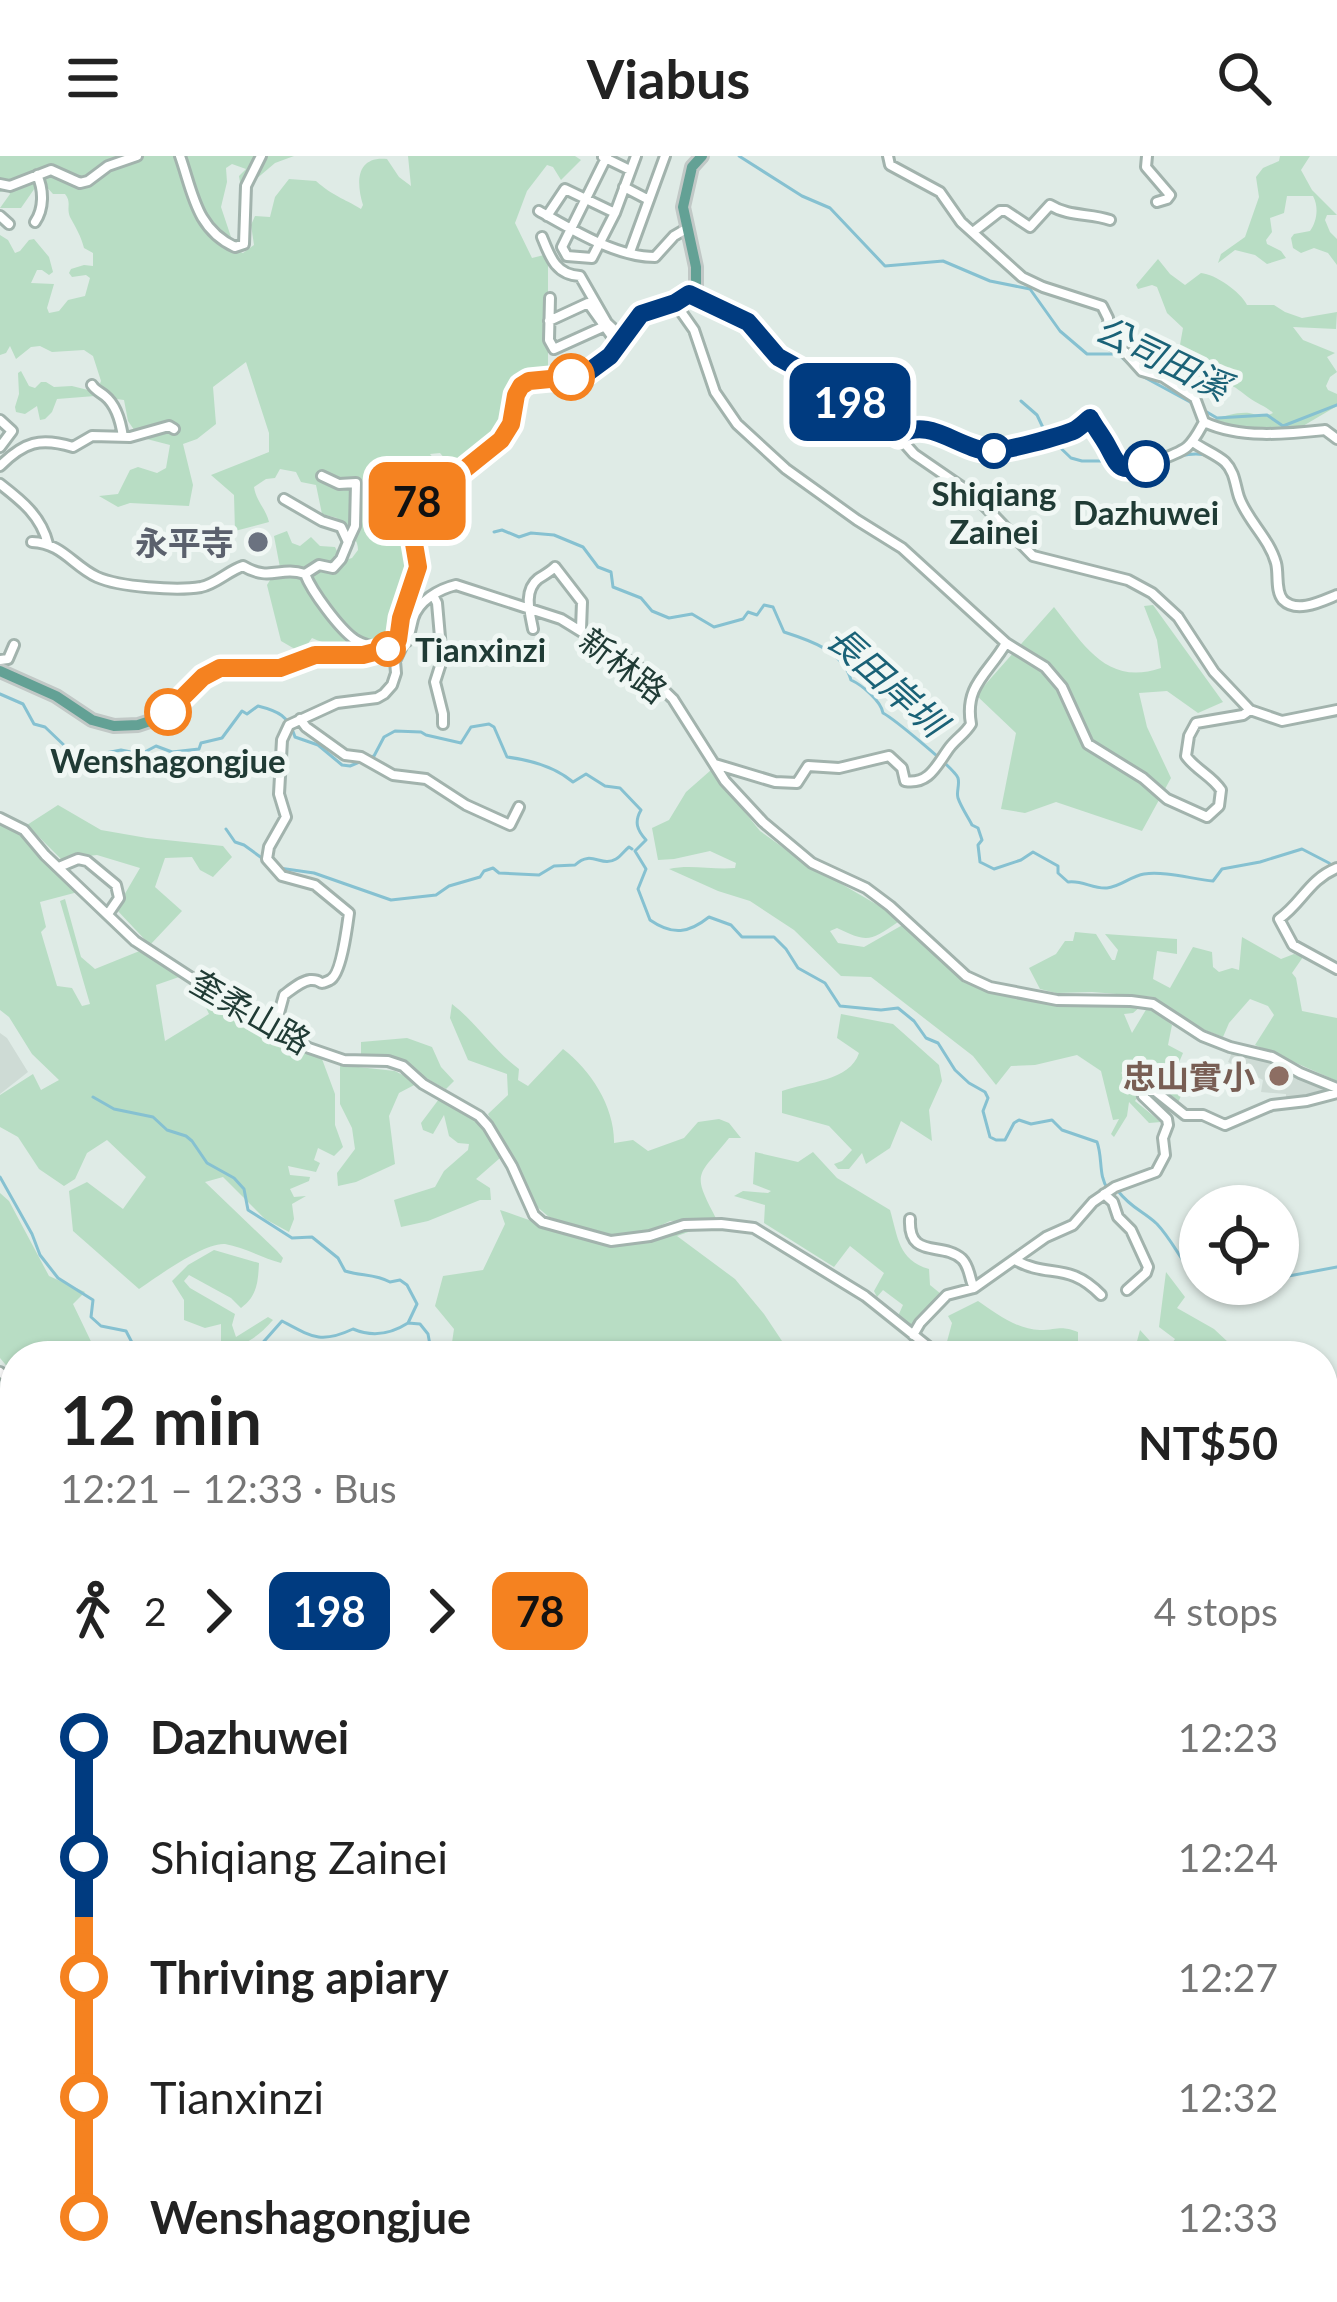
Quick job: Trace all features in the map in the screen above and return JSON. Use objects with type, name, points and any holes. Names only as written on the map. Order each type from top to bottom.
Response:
[{"type":"main road","points":[[0,671],[56,696],[92,720],[138,725],[172,710],[203,677],[220,668],[280,668],[315,655],[363,655],[401,641],[401,618],[418,567],[410,520],[415,503],[501,440],[511,424],[521,386],[587,373],[622,342],[641,314],[675,303],[696,285],[697,267],[683,197],[692,167],[701,156]]},
{"type":"street","points":[[0,184],[10,186],[51,170],[88,182],[108,166],[136,156]]},
{"type":"street","points":[[180,156],[203,224],[236,247],[244,244],[246,186],[261,156]]},
{"type":"street","points":[[630,170],[605,157],[562,248],[567,256],[592,258],[615,213],[636,156]]},
{"type":"street","points":[[630,251],[665,156]]},
{"type":"street","points":[[888,156],[890,165],[940,192],[961,222],[1022,277],[1102,306],[1110,344],[1142,371],[1191,394],[1203,421],[1182,452],[1134,469],[1112,461],[1090,418],[1075,430],[985,452],[940,433],[918,429],[898,436]]},
{"type":"street","points":[[1147,156],[1146,167],[1170,195],[1157,202]]},
{"type":"street","points":[[35,222],[43,186],[38,176]]},
{"type":"street","points":[[624,187],[650,200]]},
{"type":"street","points":[[615,213],[565,190],[543,213],[601,242],[647,257],[655,257],[686,229]]},
{"type":"street","points":[[974,232],[1000,211],[1030,227],[1050,206],[1070,215],[1092,214],[1110,220]]},
{"type":"street","points":[[0,216],[9,224]]},
{"type":"street","points":[[542,237],[553,263],[580,276],[622,342]]},
{"type":"street","points":[[689,294],[748,322],[778,357],[836,389],[898,436],[914,454],[975,496],[1033,556],[1128,580],[1152,593],[1178,617],[1214,672],[1250,710],[1282,722],[1337,710]]},
{"type":"street","points":[[550,298],[549,340],[554,349],[605,326]]},
{"type":"street","points":[[549,321],[588,303],[622,342]]},
{"type":"street","points":[[675,303],[694,330],[715,392],[736,424],[785,469],[902,548],[1006,643],[1045,668],[1062,687],[1088,744],[1143,778],[1167,800],[1207,818],[1219,806],[1221,790],[1215,780],[1186,756],[1189,736],[1196,723],[1250,710]]},
{"type":"street","points":[[92,385],[108,398],[123,437]]},
{"type":"street","points":[[0,420],[12,431],[0,447]]},
{"type":"street","points":[[1203,421],[1223,429],[1276,434],[1325,430],[1337,439]]},
{"type":"street","points":[[0,466],[24,446],[49,439],[73,447],[92,436],[123,437],[169,426],[174,429]]},
{"type":"street","points":[[1192,442],[1225,462],[1235,479],[1239,500],[1276,562],[1283,600],[1294,606],[1312,605],[1337,595]]},
{"type":"street","points":[[32,542],[64,552],[96,577],[138,587],[202,587],[243,566],[258,575],[305,574],[319,565],[334,568],[355,526],[356,483],[340,484],[322,476]]},
{"type":"street","points":[[0,484],[32,511],[44,526],[48,544]]},
{"type":"street","points":[[284,499],[341,527],[348,542]]},
{"type":"street","points":[[533,629],[528,609],[534,582],[555,567],[582,602],[580,629]]},
{"type":"street","points":[[305,574],[312,592],[349,636],[384,650]]},
{"type":"street","name":"新林路","points":[[433,595],[456,585],[561,619],[642,669],[673,700],[725,782],[763,822],[812,862],[866,888],[966,976],[989,987],[1057,1000],[1153,1004],[1202,1036],[1272,1058],[1337,1090]]},
{"type":"street","points":[[275,1028],[284,995],[303,982],[333,979],[340,971],[349,914],[315,886],[282,876],[267,860],[286,817],[279,794],[281,740],[294,722],[337,703],[384,694],[396,673],[401,641],[411,636],[413,616],[433,595],[442,660],[434,682],[443,724]]},
{"type":"street","points":[[713,764],[797,784],[808,766],[838,768],[889,756],[902,768],[905,782],[915,783],[935,771],[953,741],[965,734],[971,724],[972,693],[1006,643]]},
{"type":"street","points":[[0,660],[8,659],[14,644]]},
{"type":"street","points":[[294,722],[345,754],[393,775],[426,778],[466,805],[510,825],[519,807]]},
{"type":"street","name":"奎柔山路","points":[[0,818],[24,830],[135,940],[231,1003],[309,1048],[344,1060],[403,1066],[479,1116],[542,1222],[611,1241],[684,1226],[721,1223],[754,1228],[865,1296],[920,1341]]},
{"type":"street","points":[[59,868],[78,859],[87,861],[116,885],[119,898],[108,914]]},
{"type":"street","points":[[1337,868],[1312,881],[1279,919],[1293,945],[1337,969]]},
{"type":"street","points":[[913,1335],[941,1300],[974,1288],[1046,1237],[1073,1226],[1109,1191],[1150,1176],[1163,1161],[1168,1119],[1143,1096],[1146,1091],[1155,1091],[1180,1112],[1203,1115],[1220,1125],[1272,1105],[1307,1101],[1337,1090]]},
{"type":"street","points":[[1109,1191],[1118,1217],[1131,1230],[1148,1267],[1127,1291]]},
{"type":"street","points":[[910,1219],[910,1233],[920,1246],[962,1260],[974,1288]]},
{"type":"street","points":[[1016,1260],[1073,1273],[1101,1295]]},
{"type":"shaded area","points":[[0,1033],[28,1072],[0,1094]]},
{"type":"shaded area","name":"忠山實小","points":[[1233,1050],[1270,1060],[1327,1087],[1326,1092],[1286,1101],[1286,1094],[1261,1092],[1263,1080],[1228,1062]]},
{"type":"green space","points":[[0,156],[294,156],[275,163],[241,188],[239,176],[246,169],[232,164],[226,168],[221,207],[234,246],[243,253],[254,245],[251,225],[255,216],[270,217],[275,197],[289,179],[316,181],[361,209],[361,172],[377,159],[387,159],[411,186],[408,156],[575,156],[581,160],[561,180],[547,165],[527,191],[515,223],[532,258],[548,254],[548,379],[525,375],[514,386],[505,432],[496,434],[486,452],[471,450],[453,468],[440,453],[430,454],[444,471],[443,485],[417,492],[410,510],[410,532],[422,574],[382,635],[353,647],[312,638],[307,645],[310,658],[303,661],[300,652],[281,641],[267,585],[272,577],[282,578],[274,536],[287,531],[292,543],[300,546],[311,537],[320,546],[335,547],[342,561],[352,558],[358,546],[337,518],[322,514],[316,485],[301,482],[296,472],[280,469],[275,478],[254,487],[269,522],[235,531],[234,495],[211,475],[269,452],[269,433],[246,362],[213,387],[216,424],[183,444],[193,485],[189,506],[130,503],[118,507],[99,496],[118,494],[130,470],[138,467],[157,473],[166,468],[170,445],[139,437],[128,421],[124,400],[57,399],[52,412],[40,420],[37,406],[25,414],[16,412],[21,371],[35,388],[46,382],[88,390],[101,381],[93,356],[84,350],[52,352],[31,347],[16,359],[10,346],[0,355],[0,235],[15,253],[34,239],[49,257],[53,272],[37,270],[31,283],[54,284],[49,313],[59,311],[68,300],[85,296],[90,278],[69,273],[93,266],[93,253],[84,248],[65,194],[53,194],[45,185],[37,185],[21,208],[0,208],[10,194],[0,192]]},
{"type":"green space","points":[[1280,156],[1310,156],[1301,170],[1312,190],[1337,215],[1327,215],[1325,220],[1337,239],[1337,265],[1328,253],[1314,248],[1301,253],[1293,248],[1294,234],[1310,231],[1314,223],[1313,196],[1287,196],[1284,213],[1270,218],[1267,244],[1286,258],[1267,264],[1235,250],[1218,263],[1221,254],[1245,237],[1259,197],[1256,177]]},
{"type":"green space","points":[[1158,259],[1185,285],[1207,274],[1234,289],[1247,305],[1274,305],[1302,318],[1337,312],[1336,329],[1293,327],[1303,340],[1335,353],[1327,357],[1337,372],[1326,386],[1337,394],[1337,406],[1291,433],[1217,424],[1214,420],[1236,414],[1273,413],[1232,386],[1199,393],[1165,372],[1178,356],[1183,328],[1167,313],[1157,287],[1138,289],[1136,285]]},
{"type":"green space","points":[[1153,605],[1223,702],[1198,713],[1167,691],[1139,693],[1147,727],[1171,778],[1142,831],[1056,802],[1025,813],[1001,809],[1016,733],[976,695],[1054,607],[1086,647],[1111,667],[1125,672],[1161,668],[1144,606]]},
{"type":"green space","points":[[711,770],[760,831],[893,914],[898,922],[869,938],[837,928],[830,931],[838,943],[864,947],[906,923],[962,979],[976,986],[1079,1006],[1140,1007],[1124,1014],[1132,1033],[1147,1008],[1153,1010],[1172,1025],[1168,1045],[1183,1053],[1172,1079],[1185,1086],[1178,1103],[1128,1067],[1121,1073],[1143,1089],[1135,1101],[1161,1122],[1149,1123],[1129,1102],[1127,1116],[1114,1137],[1111,1134],[1119,1119],[1113,1120],[1101,1071],[1077,1055],[1011,1066],[996,1085],[973,1056],[871,977],[841,976],[794,930],[750,901],[669,869],[735,868],[736,863],[710,851],[658,860],[652,828],[669,820],[686,792]]},
{"type":"green space","points":[[58,805],[101,830],[223,846],[232,857],[213,877],[200,870],[192,857],[165,858],[155,887],[182,911],[150,945],[116,909],[140,868],[97,855],[61,859],[27,825]]},
{"type":"green space","points":[[0,823],[20,832],[78,892],[40,902],[46,927],[41,932],[57,986],[72,988],[82,1006],[90,1004],[60,901],[65,899],[81,957],[95,969],[142,950],[179,977],[156,985],[165,1041],[209,1014],[196,987],[322,1059],[335,1094],[335,1125],[343,1147],[334,1156],[318,1148],[316,1172],[288,1166],[290,1175],[310,1177],[290,1189],[294,1197],[306,1196],[292,1204],[289,1232],[265,1219],[223,1177],[205,1182],[277,1251],[281,1263],[232,1245],[216,1245],[139,1289],[73,1231],[69,1191],[87,1182],[123,1209],[146,1177],[107,1140],[87,1153],[75,1179],[64,1186],[39,1169],[18,1137],[0,1127],[0,1095],[33,1074],[41,1090],[59,1080],[32,1054],[0,1010]]},
{"type":"green space","points":[[1075,932],[1096,934],[1112,960],[1118,950],[1105,934],[1177,939],[1177,954],[1157,951],[1153,979],[1170,988],[1193,947],[1212,952],[1213,967],[1219,972],[1239,970],[1242,937],[1281,959],[1294,954],[1303,957],[1292,973],[1302,1011],[1337,1018],[1337,1081],[1255,1045],[1274,1015],[1268,1006],[1250,999],[1223,1037],[1187,1023],[1154,997],[1040,989],[1029,968],[1056,954],[1065,941],[1073,941]]},
{"type":"green space","points":[[452,1004],[519,1069],[518,1080],[528,1086],[563,1049],[592,1079],[606,1103],[614,1143],[633,1140],[648,1151],[684,1138],[698,1122],[719,1119],[729,1123],[741,1138],[729,1138],[701,1176],[717,1220],[670,1221],[647,1232],[610,1236],[549,1217],[535,1205],[488,1114],[508,1095],[507,1074],[468,1060],[450,1018]]},
{"type":"green space","points":[[841,1014],[893,1024],[939,1065],[942,1081],[929,1110],[932,1141],[901,1121],[890,1148],[866,1164],[862,1153],[849,1169],[838,1169],[834,1164],[852,1150],[829,1126],[782,1113],[782,1091],[837,1075],[854,1062],[859,1053],[837,1038]]},
{"type":"green space","points":[[407,1038],[432,1047],[454,1081],[446,1089],[399,1062],[361,1056],[361,1042]]},
{"type":"green space","points":[[340,1065],[395,1071],[418,1083],[399,1093],[389,1116],[395,1164],[338,1186],[337,1173],[355,1149],[352,1128],[340,1104]]},
{"type":"green space","points":[[439,1099],[479,1121],[500,1158],[476,1179],[490,1188],[491,1200],[401,1227],[394,1200],[435,1187],[444,1171],[468,1150],[469,1144],[449,1136],[444,1115],[433,1134],[423,1130],[421,1123]]},
{"type":"green space","points":[[755,1152],[798,1162],[813,1152],[837,1178],[890,1210],[905,1253],[929,1269],[930,1285],[941,1294],[911,1327],[898,1316],[903,1305],[883,1290],[877,1297],[874,1291],[884,1273],[850,1246],[834,1267],[764,1223],[765,1205],[734,1196],[743,1191],[771,1191],[753,1184]]},
{"type":"green space","points":[[0,1193],[9,1201],[49,1276],[85,1292],[73,1304],[91,1341],[0,1341]]},
{"type":"green space","points":[[500,1210],[571,1235],[623,1243],[690,1228],[677,1236],[735,1279],[782,1341],[452,1341],[454,1329],[435,1306],[443,1276],[483,1270],[505,1224]]},
{"type":"green space","points":[[214,1250],[259,1263],[256,1288],[241,1308],[189,1275],[184,1281],[235,1314],[236,1337],[268,1317],[273,1320],[250,1340],[221,1341],[221,1324],[205,1328],[184,1320],[184,1300],[172,1281]]},
{"type":"green space","points":[[1166,1272],[1179,1289],[1177,1308],[1227,1341],[1175,1339],[1159,1327]]},
{"type":"green space","points":[[978,1301],[1023,1327],[1078,1332],[1078,1341],[947,1341],[952,1323],[948,1316]]},
{"type":"waterway","name":"公司田溪","points":[[739,156],[830,208],[885,266],[943,261],[990,281],[1030,289],[1060,331],[1087,354],[1118,354],[1142,376],[1192,403]]},
{"type":"waterway","name":"公司田溪","points":[[1021,401],[1071,458],[1107,461],[1120,469]]},
{"type":"waterway","name":"公司田溪","points":[[1200,408],[1217,418],[1267,415],[1283,426],[1337,405]]},
{"type":"waterway","name":"公司田溪","points":[[1180,456],[1209,456],[1231,478]]},
{"type":"waterway","name":"長田岸圳","points":[[494,532],[519,537],[554,535],[583,547],[598,567],[611,572],[613,587],[641,598],[652,611],[669,618],[692,614],[714,627],[743,619],[748,612],[757,615],[764,605],[773,607],[784,632],[833,654],[883,713],[954,773],[959,801],[982,840],[980,862],[994,869],[1033,852],[1058,866],[1058,873],[1068,882],[1107,888],[1152,873],[1213,881],[1222,869],[1302,849],[1334,869]]},
{"type":"waterway","name":"公司田溪","points":[[1258,535],[1273,565],[1277,599]]},
{"type":"waterway","points":[[0,694],[23,704],[34,724],[85,757],[121,750],[141,754],[156,746],[172,752],[199,749],[201,743],[222,738],[242,711],[247,714],[258,706],[282,716],[295,737],[318,745],[350,766],[374,756],[384,737],[395,731],[421,732],[461,743],[471,727],[489,724],[507,757],[542,765],[573,782],[586,774],[605,786],[620,788],[641,810],[637,826],[646,840],[635,851],[646,869],[638,889],[650,920],[666,929],[681,930],[709,917],[731,925],[742,937],[774,937],[798,968],[825,983],[840,1006],[898,1008],[926,1038],[938,1043],[955,1070],[985,1092],[988,1098],[983,1111],[990,1137],[1005,1140],[1019,1120],[1031,1124],[1052,1120],[1062,1130],[1097,1142],[1108,1189]]},
{"type":"waterway","points":[[226,829],[235,842],[266,861]]},
{"type":"waterway","points":[[279,868],[314,873],[391,900],[436,895],[493,868],[499,873],[539,875],[554,866],[586,859],[611,861],[632,849]]},
{"type":"waterway","points":[[93,1097],[114,1109],[153,1117],[167,1130],[186,1136],[207,1163],[244,1189],[248,1210],[292,1238],[312,1237],[338,1258],[345,1271],[407,1285],[417,1304],[408,1323]]},
{"type":"waterway","points":[[0,1177],[40,1255],[58,1278],[93,1300],[91,1317],[101,1326],[126,1331],[131,1341]]},
{"type":"waterway","points":[[1118,1191],[1157,1224],[1179,1254]]},
{"type":"waterway","points":[[1299,1274],[1337,1267]]},
{"type":"waterway","points":[[264,1341],[282,1321],[324,1337],[353,1329],[381,1333],[408,1323],[420,1324],[429,1341]]},
{"type":"bus line","name":"198","points":[[571,377],[587,373],[610,356],[641,314],[689,294],[748,322],[778,357],[836,389],[898,436],[918,429],[940,433],[985,452],[1075,430],[1090,418],[1112,461],[1122,468],[1146,464]]},
{"type":"bus line","name":"78","points":[[168,712],[203,677],[220,668],[280,668],[315,655],[363,655],[390,648],[398,640],[418,567],[410,520],[415,503],[501,440],[511,424],[521,386],[571,377]]},
{"type":"place","name":"Shiqiang Zainei","points":[[994,451]]},
{"type":"place","name":"Dazhuwei","points":[[1146,464]]},
{"type":"place","name":"永平寺","points":[[258,542]]},
{"type":"place","name":"Tianxinzi","points":[[388,649]]},
{"type":"place","name":"Wenshagongjue","points":[[168,712]]},
{"type":"place","name":"忠山實小","points":[[1279,1076]]}]
